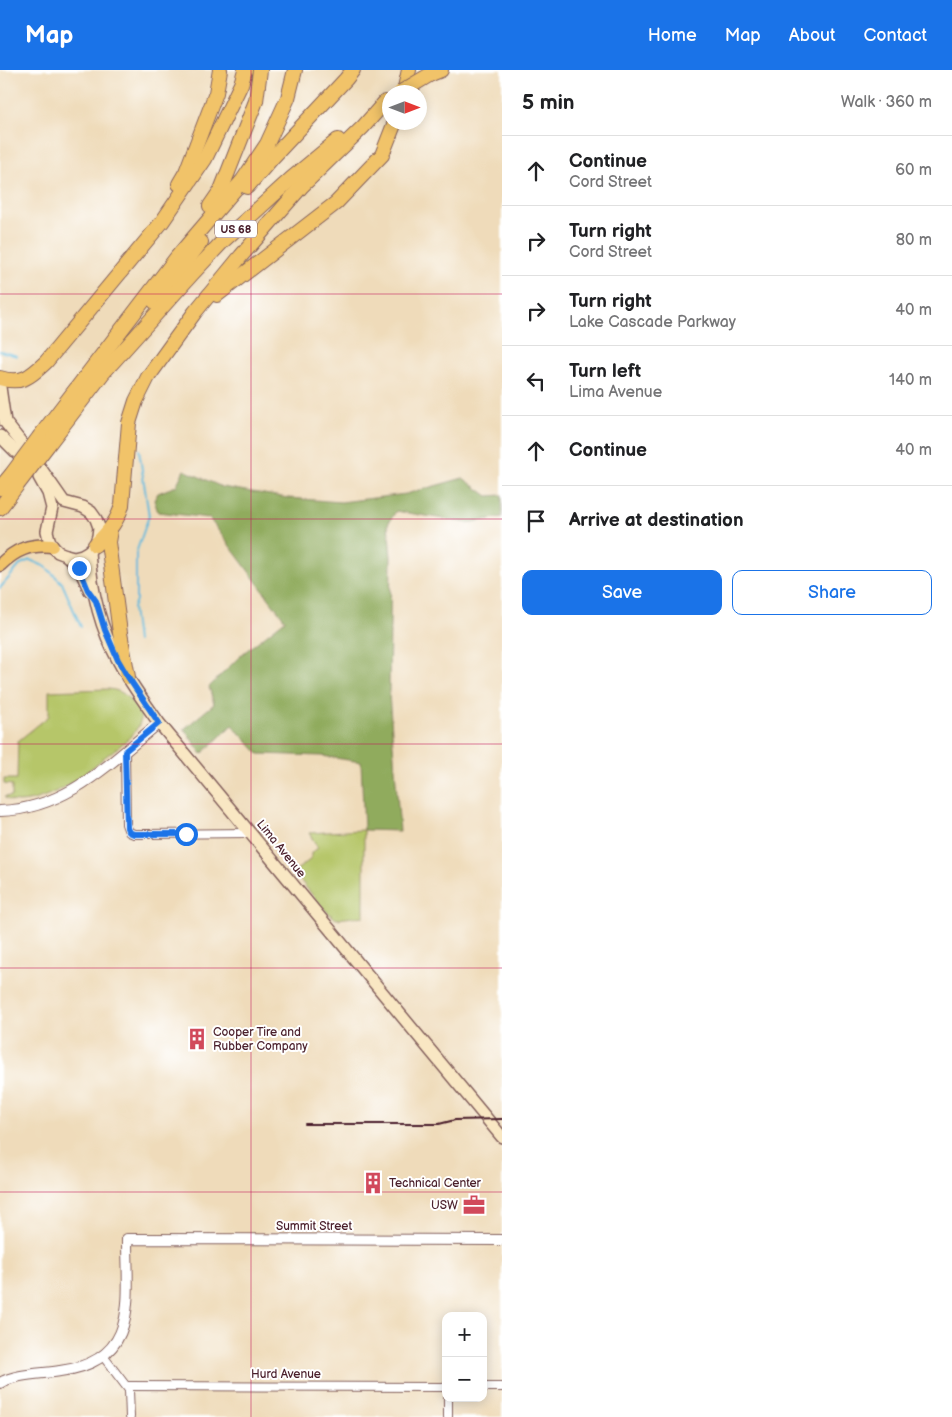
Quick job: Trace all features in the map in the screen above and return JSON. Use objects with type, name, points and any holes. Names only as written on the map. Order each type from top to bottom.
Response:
[{"type":"highway","points":[[141,247],[186,172],[216,93],[220,70]]},
{"type":"highway","points":[[0,378],[13,381],[27,378],[34,374],[162,222],[205,159],[241,84],[245,70]]},
{"type":"highway","name":"US 68","points":[[0,508],[14,479],[177,257],[221,190],[256,101],[260,70]]},
{"type":"highway","points":[[177,257],[243,180],[267,144],[288,98],[295,70]]},
{"type":"highway","points":[[102,373],[114,354],[210,231],[273,157],[346,79],[352,70]]},
{"type":"highway","points":[[405,85],[409,70]]},
{"type":"highway","points":[[415,85],[436,72]]},
{"type":"highway","name":"US 68","points":[[44,440],[163,305],[223,241],[291,179],[382,105]]},
{"type":"highway","points":[[92,548],[110,530],[119,516],[122,505],[129,423],[136,400],[148,378],[195,312],[241,256],[302,186],[382,106]]},
{"type":"highway","points":[[195,312],[336,203],[382,155],[392,130]]},
{"type":"highway","name":"US 68","points":[[0,488],[14,479]]},
{"type":"highway","points":[[110,530],[108,542],[128,677]]},
{"type":"highway","points":[[0,565],[15,553],[28,547],[52,546]]},
{"type":"main road","name":"Lima Avenue","points":[[0,387],[5,422],[32,456],[64,502],[83,507],[91,512],[96,519],[99,527],[98,536],[92,548],[90,572],[96,601],[111,646],[128,677],[159,723],[300,895],[498,1128],[502,1137]]},
{"type":"main road","points":[[0,436],[40,478],[48,493],[52,508],[47,531],[48,539],[52,546],[58,552],[74,556],[82,555],[92,548]]},
{"type":"main road","points":[[66,555],[79,568],[88,590],[96,601]]},
{"type":"street","points":[[0,811],[40,804],[68,793],[97,774],[159,723]]},
{"type":"street","points":[[125,751],[126,824],[129,832],[134,834],[251,834]]},
{"type":"street","name":"Summit Street","points":[[103,1356],[114,1346],[124,1325],[127,1239],[502,1240]]},
{"type":"street","points":[[0,1383],[12,1378],[82,1367],[91,1364],[103,1356],[127,1386],[130,1417]]},
{"type":"street","name":"Hurd Avenue","points":[[127,1386],[442,1387]]},
{"type":"street","points":[[487,1387],[502,1387]]},
{"type":"street","points":[[448,1402],[448,1417]]},
{"type":"green space","points":[[184,470],[222,487],[288,498],[341,502],[406,494],[463,478],[488,496],[502,495],[502,517],[468,523],[396,511],[388,524],[391,557],[389,694],[400,831],[364,830],[361,762],[322,756],[259,754],[232,725],[202,754],[184,729],[214,704],[209,687],[241,655],[285,620],[209,518],[158,512],[154,500],[158,493],[176,486]]},
{"type":"green space","points":[[116,690],[125,695],[140,714],[139,726],[131,736],[79,778],[53,793],[20,802],[11,801],[4,797],[12,796],[12,785],[4,784],[4,779],[17,779],[18,741],[49,716],[49,691]]},
{"type":"green space","points":[[364,830],[364,916],[336,919],[323,908],[296,875],[295,871],[311,859],[311,853],[318,848],[309,833]]},
{"type":"waterway","points":[[0,351],[17,356]]},
{"type":"waterway","points":[[137,641],[133,608],[136,600],[136,553],[149,516],[139,450]]},
{"type":"waterway","points":[[0,588],[21,564],[30,560],[46,567],[62,583],[81,627]]},
{"type":"railway","points":[[305,1124],[439,1124],[455,1120],[502,1119]]},
{"type":"place","name":"Cooper Tire and Rubber Company","points":[[197,1039]]},
{"type":"place","name":"Technical Center","points":[[373,1183]]},
{"type":"place","name":"USW","points":[[474,1205]]},
{"type":"route","points":[[79,568],[88,590],[96,601],[105,630],[118,660],[159,723],[125,751],[127,828],[129,832],[134,834],[186,834]]}]
